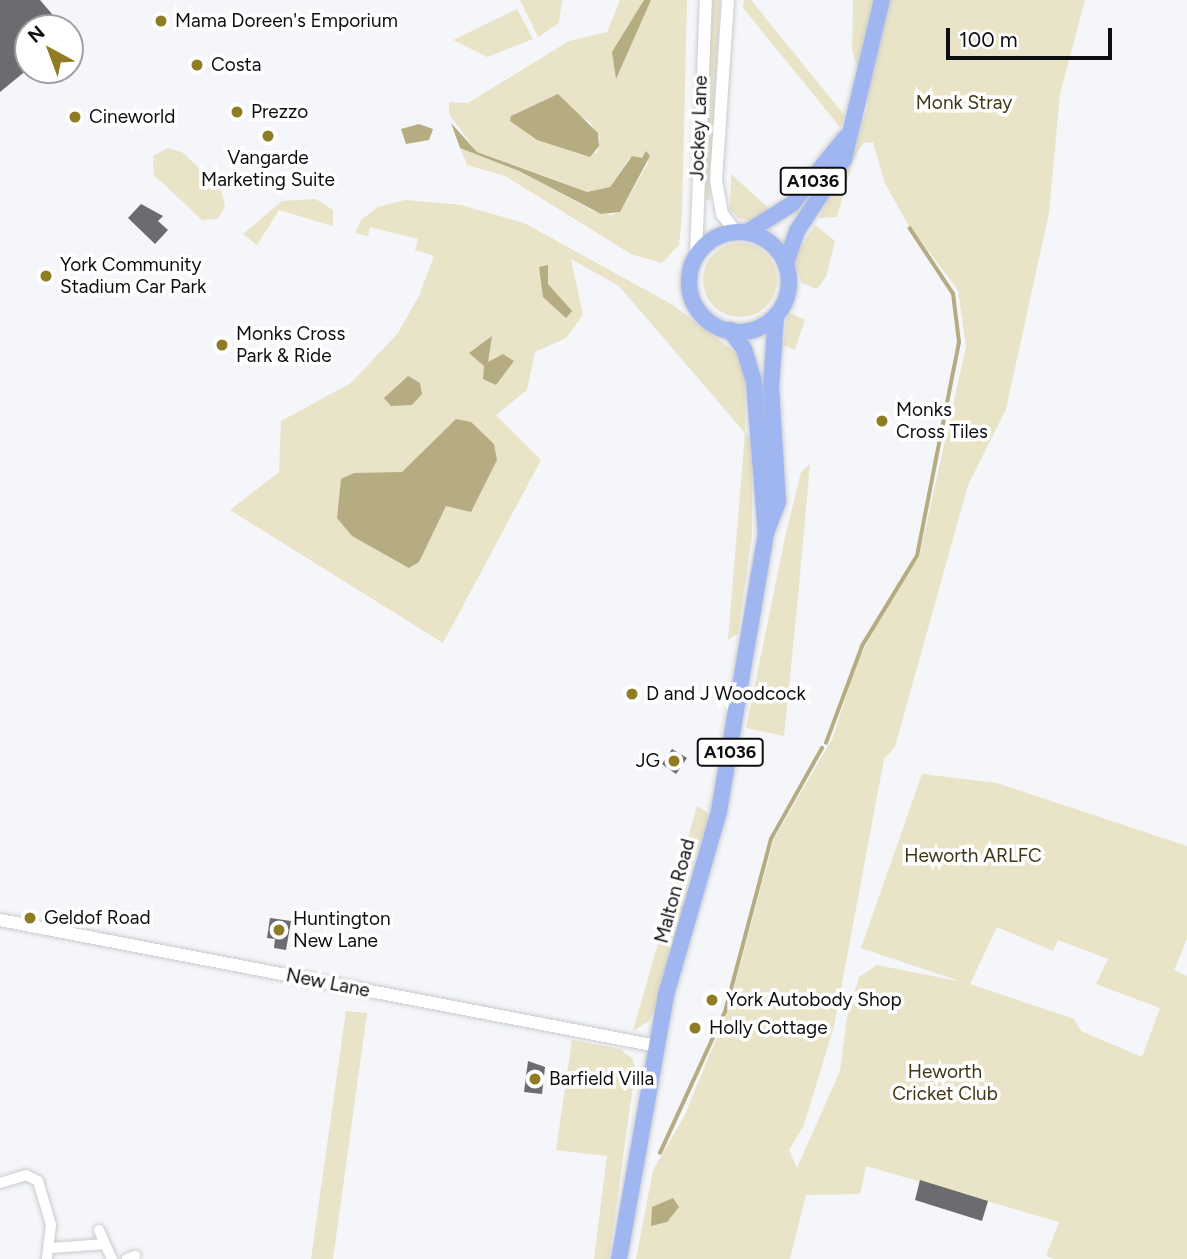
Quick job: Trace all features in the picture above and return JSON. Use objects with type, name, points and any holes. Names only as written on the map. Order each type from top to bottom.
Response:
[{"type":"main road","name":"A1036","points":[[786,263],[797,231],[844,159],[882,0]]},
{"type":"main road","name":"A1036","points":[[742,232],[792,204],[848,134]]},
{"type":"main road","points":[[742,232],[770,242],[786,263],[789,285],[776,315],[762,326],[730,330],[715,325],[695,306],[690,276],[696,256],[713,239],[742,232]]},
{"type":"main road","name":"Malton Road","points":[[619,1259],[657,1046],[719,811],[766,533],[778,502],[771,387],[776,315]]},
{"type":"main road","name":"Malton Road","points":[[730,330],[744,349],[754,382],[766,533]]},
{"type":"street","name":"Jockey Lane","points":[[696,256],[706,0]]},
{"type":"street","name":"Jockey Lane","points":[[728,0],[716,180],[722,214],[742,232]]},
{"type":"street","name":"New Lane","points":[[0,920],[657,1046]]},
{"type":"street","points":[[0,1183],[26,1175],[38,1181],[51,1225],[49,1253],[105,1244]]},
{"type":"street","points":[[99,1230],[112,1259]]},
{"type":"green space","points":[[520,0],[562,0],[559,23],[538,37]]},
{"type":"green space","points":[[620,0],[644,0],[613,59],[616,78],[651,0],[687,0],[682,214],[679,245],[662,263],[631,254],[505,176],[467,165],[460,148],[519,171],[593,211],[611,215],[620,212],[648,163],[646,152],[642,158],[629,158],[610,187],[587,192],[477,152],[449,114],[449,102],[468,103],[569,41],[607,32]],"holes":[[[553,98],[590,122],[600,138],[597,153],[537,140],[511,121],[511,116]]]},
{"type":"green space","points":[[712,0],[720,0],[710,200],[702,199]]},
{"type":"green space","points":[[744,0],[751,0],[845,116],[840,127],[743,8]]},
{"type":"green space","points":[[853,0],[1085,0],[1060,94],[1049,213],[1006,409],[968,485],[895,747],[884,759],[834,1026],[804,1125],[789,1150],[797,1168],[840,1071],[847,1017],[859,977],[877,965],[962,982],[861,948],[922,774],[997,783],[1187,846],[1187,939],[1174,970],[1187,976],[1187,1259],[1054,1259],[1046,1256],[1059,1222],[866,1166],[860,1194],[806,1195],[790,1259],[636,1259],[653,1170],[684,1117],[728,1010],[774,839],[833,737],[857,662],[885,606],[919,557],[966,347],[958,290],[907,223],[884,181],[873,142],[863,143],[853,161],[837,217],[819,218],[868,106],[852,49]],"holes":[[[997,927],[1053,951],[1058,940],[1108,959],[1096,984],[1160,1008],[1142,1057],[1081,1031],[1074,1019],[970,984]]]},
{"type":"green space","points":[[517,9],[533,39],[487,57],[453,40]]},
{"type":"green space","points":[[168,148],[182,152],[221,189],[225,206],[218,219],[202,220],[154,175],[153,156]]},
{"type":"green space","points":[[731,174],[771,210],[751,221],[738,218],[730,210]]},
{"type":"green space","points":[[316,199],[333,210],[333,226],[279,210],[257,245],[243,234],[282,201]]},
{"type":"green space","points":[[405,200],[461,205],[524,223],[673,305],[736,353],[745,373],[745,432],[752,442],[752,535],[738,633],[728,640],[745,433],[619,286],[571,259],[583,315],[566,338],[535,352],[527,390],[496,415],[541,460],[443,643],[230,510],[279,472],[281,421],[351,383],[398,333],[419,296],[434,256],[415,250],[418,239],[370,227],[368,236],[355,233],[361,220],[378,207]]},
{"type":"green space","points":[[815,225],[835,241],[826,277],[817,289],[802,283],[793,259]]},
{"type":"green space","points":[[740,243],[761,249],[771,259],[777,280],[771,301],[761,311],[740,317],[719,311],[709,301],[703,280],[709,259],[719,249]]},
{"type":"green space","points":[[788,312],[805,320],[795,350],[783,345]]},
{"type":"green space","points":[[810,464],[784,736],[746,728],[786,533],[801,472]]},
{"type":"green space","points":[[697,806],[711,815],[693,860],[663,992],[649,1021],[633,1031]]},
{"type":"green space","points":[[346,1011],[367,1013],[333,1259],[311,1259]]},
{"type":"green space","points":[[572,1040],[620,1049],[633,1059],[635,1071],[609,1259],[594,1259],[607,1156],[556,1150]]},
{"type":"shaded area","points":[[644,0],[651,0],[616,79],[612,52]]},
{"type":"shaded area","points":[[558,94],[598,133],[599,146],[590,157],[537,140],[510,121],[511,116]]},
{"type":"shaded area","points":[[451,123],[477,152],[587,192],[610,187],[632,156],[642,158],[646,151],[650,156],[620,212],[601,214],[519,171],[460,148]]},
{"type":"shaded area","points":[[419,124],[433,129],[429,140],[406,144],[401,129]]},
{"type":"shaded area","points":[[548,265],[548,284],[572,311],[566,318],[543,297],[539,267]]},
{"type":"shaded area","points":[[492,336],[488,362],[503,354],[514,361],[496,385],[483,379],[484,366],[469,353]]},
{"type":"shaded area","points":[[408,376],[420,383],[422,394],[412,405],[391,406],[384,398]]},
{"type":"shaded area","points":[[456,419],[471,422],[494,444],[497,460],[471,512],[446,506],[419,562],[409,568],[352,536],[337,518],[341,479],[354,473],[402,472]]},
{"type":"shaded area","points":[[673,1198],[679,1207],[667,1222],[651,1226],[652,1207]]},
{"type":"building","points":[[0,0],[40,0],[52,14],[14,14],[14,80],[0,92]]},
{"type":"building","points":[[141,204],[163,216],[158,221],[168,230],[155,244],[128,218]]},
{"type":"building","name":"JG","points":[[672,749],[687,758],[676,774],[662,764]]},
{"type":"building","name":"Huntington New Lane","points":[[270,918],[291,921],[286,950],[274,948],[275,939],[267,938]]},
{"type":"building","name":"Barfield Villa","points":[[528,1061],[545,1067],[542,1094],[524,1092]]},
{"type":"building","points":[[920,1180],[988,1201],[982,1221],[915,1200]]},
{"type":"waterway","points":[[826,743],[862,646],[917,556],[959,342],[953,294],[910,229]]},
{"type":"waterway","points":[[660,1153],[725,1012],[771,839],[822,748]]},
{"type":"place","name":"Mama Doreen's Emporium","points":[[161,21]]},
{"type":"place","name":"Costa","points":[[197,65]]},
{"type":"place","name":"Prezzo","points":[[237,112]]},
{"type":"place","name":"Cineworld","points":[[75,117]]},
{"type":"place","name":"Vangarde Marketing Suite","points":[[268,136]]},
{"type":"place","name":"York Community Stadium Car Park","points":[[46,276]]},
{"type":"place","name":"Monks Cross Park & Ride","points":[[222,345]]},
{"type":"place","name":"Monks Cross Tiles","points":[[882,421]]},
{"type":"place","name":"D and J Woodcock","points":[[632,694]]},
{"type":"place","name":"JG","points":[[674,761]]},
{"type":"place","name":"Geldof Road","points":[[30,918]]},
{"type":"place","name":"Huntington New Lane","points":[[279,930]]},
{"type":"place","name":"York Autobody Shop","points":[[712,1000]]},
{"type":"place","name":"Holly Cottage","points":[[695,1028]]},
{"type":"place","name":"Barfield Villa","points":[[535,1079]]},
{"type":"park label","name":"Monk Stray","points":[[964,103]]},
{"type":"park label","name":"Heworth ARLFC","points":[[973,856]]},
{"type":"park label","name":"Heworth Cricket Club","points":[[945,1083]]}]
